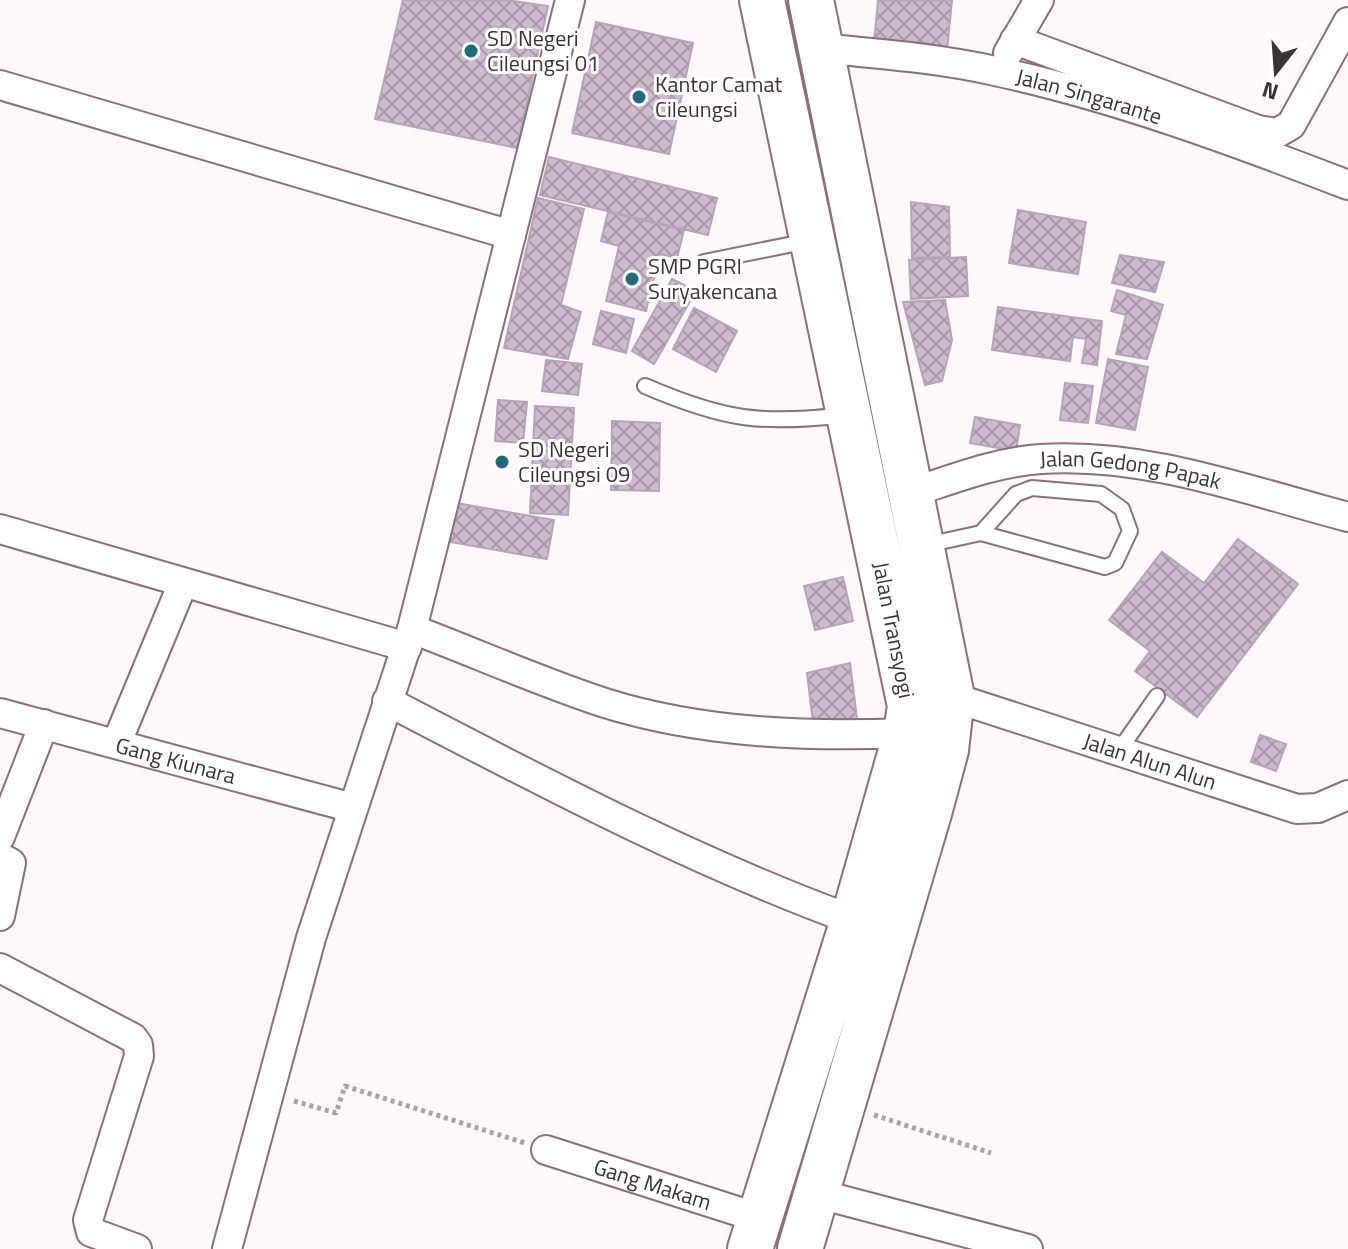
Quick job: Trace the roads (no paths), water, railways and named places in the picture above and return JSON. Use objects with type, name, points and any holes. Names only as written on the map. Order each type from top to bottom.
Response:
[{"type":"highway","name":"Jalan Transyogi","points":[[754,1234],[853,920],[906,733],[910,706],[762,0]]},
{"type":"highway","name":"Jalan Transyogi","points":[[800,1249],[932,801],[946,750],[952,697],[811,0]]},
{"type":"street","points":[[227,1249],[311,938],[409,638],[570,0]]},
{"type":"street","points":[[997,71],[1039,0]]},
{"type":"street","points":[[1015,40],[1258,130],[1277,133],[1291,125],[1348,22]]},
{"type":"street","name":"Jalan Singarante","points":[[820,48],[912,57],[997,71],[1116,105],[1348,185]]},
{"type":"street","points":[[0,85],[511,235]]},
{"type":"street","name":"Jalan Gedong Papak","points":[[910,493],[1002,465],[1040,459],[1092,459],[1177,471],[1348,517]]},
{"type":"street","points":[[0,529],[183,583],[409,638],[605,703],[657,716],[780,734],[906,733]]},
{"type":"street","points":[[117,742],[183,583]]},
{"type":"street","name":"Jalan Alun Alun","points":[[952,697],[1297,809],[1318,808],[1348,795]]},
{"type":"street","points":[[387,701],[586,804],[713,862],[853,920]]},
{"type":"street","name":"Gang Kiunara","points":[[0,713],[117,742],[353,808]]},
{"type":"street","points":[[0,837],[44,724]]},
{"type":"street","points":[[0,857],[11,863],[11,871],[0,916]]},
{"type":"street","points":[[0,968],[133,1038],[138,1045],[139,1056],[88,1220],[91,1232],[101,1238],[137,1249]]},
{"type":"street","name":"Gang Makam","points":[[546,1150],[754,1234]]},
{"type":"street","points":[[815,1193],[1028,1249]]},
{"type":"lane","points":[[704,262],[813,240]]},
{"type":"lane","points":[[645,386],[709,411],[773,423],[850,414]]},
{"type":"lane","points":[[921,546],[981,533],[1105,567],[1115,563],[1130,531],[1122,509],[1101,494],[1032,488],[1016,494],[981,533]]},
{"type":"lane","points":[[1117,752],[1157,696]]},
{"type":"place","name":"SD Negeri Cileungsi 01","points":[[471,51]]},
{"type":"place","name":"Kantor Camat Cileungsi","points":[[639,97]]},
{"type":"place","name":"SMP PGRI Suryakencana","points":[[632,279]]},
{"type":"place","name":"SD Negeri Cileungsi 09","points":[[502,462]]}]
